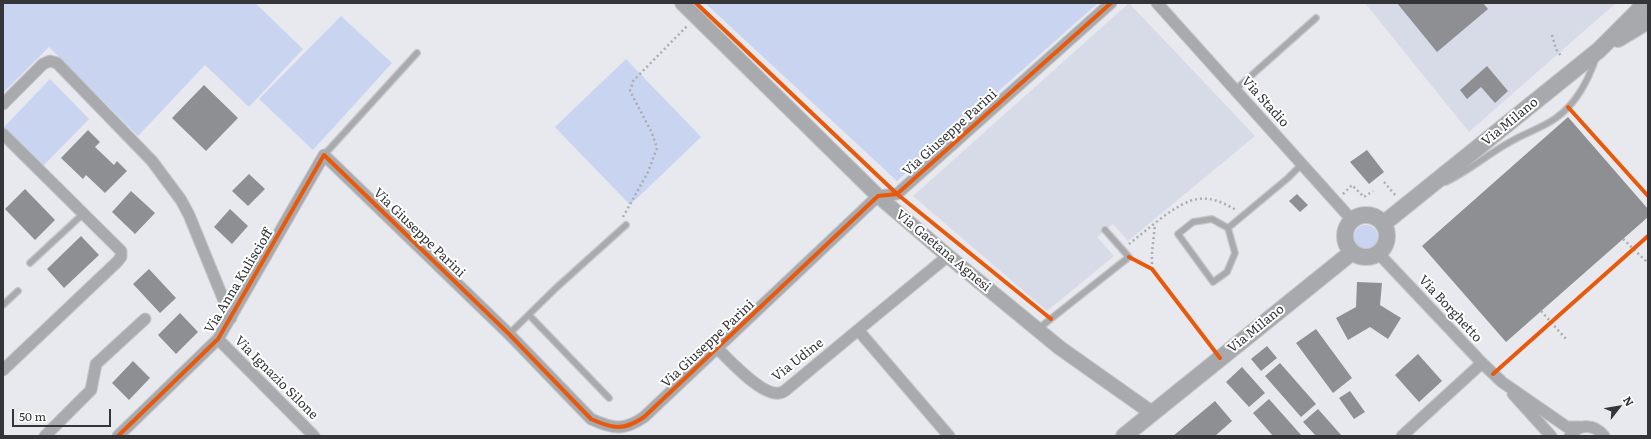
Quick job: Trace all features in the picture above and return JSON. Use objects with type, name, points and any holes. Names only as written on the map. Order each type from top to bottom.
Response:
[{"type":"main road","name":"Via Milano","points":[[1383,224],[1599,50],[1644,3]]},
{"type":"main road","name":"Via Milano","points":[[1599,50],[1648,21]]},
{"type":"main road","points":[[1365,215],[1378,219],[1383,224],[1387,236],[1383,249],[1379,254],[1365,258],[1352,253],[1347,247],[1344,240],[1345,232],[1347,225],[1352,220],[1365,215]]},
{"type":"main road","name":"Via Milano","points":[[1124,436],[1352,253]]},
{"type":"street","name":"Via Gaetana Agnesi","points":[[682,3],[878,196],[1038,330],[1074,358],[1152,413]]},
{"type":"street","name":"Via Giuseppe Parini","points":[[324,155],[510,334],[591,419],[607,426],[618,428],[633,425],[644,417],[718,349],[878,196],[897,194],[1111,3]]},
{"type":"street","name":"Via Stadio","points":[[1157,3],[1352,220]]},
{"type":"street","points":[[3,104],[43,64],[50,61],[55,62],[152,161],[181,200],[189,215],[231,318]]},
{"type":"street","points":[[3,134],[121,251],[121,256],[117,262],[3,370]]},
{"type":"street","name":"Via Anna Kuliscioff","points":[[118,436],[218,339],[324,155]]},
{"type":"street","name":"Via Borghetto","points":[[1379,254],[1482,363],[1502,382],[1551,436]]},
{"type":"street","name":"Via Udine","points":[[718,349],[741,373],[768,391],[778,394],[787,390],[948,256]]},
{"type":"street","points":[[45,436],[91,390],[96,364],[145,319]]},
{"type":"street","points":[[858,330],[949,436]]},
{"type":"street","name":"Via Ignazio Silone","points":[[218,339],[314,436]]},
{"type":"street","points":[[1402,436],[1482,363]]},
{"type":"street","name":"Via Borghetto","points":[[1502,382],[1567,428],[1586,426],[1596,428],[1604,436]]},
{"type":"street","points":[[1570,436],[1580,427]]},
{"type":"lane","points":[[1235,90],[1316,18]]},
{"type":"lane","points":[[1418,196],[1461,175],[1510,142],[1557,118],[1578,95],[1588,79],[1599,50]]},
{"type":"lane","points":[[324,155],[417,53]]},
{"type":"lane","points":[[1228,228],[1302,164]]},
{"type":"lane","points":[[30,263],[84,213]]},
{"type":"lane","points":[[1212,219],[1228,228],[1235,253],[1227,272],[1213,282],[1178,234],[1194,222],[1212,219]]},
{"type":"lane","points":[[510,334],[626,225]]},
{"type":"lane","points":[[1038,330],[1129,257],[1106,230]]},
{"type":"lane","points":[[3,305],[18,291]]},
{"type":"lane","points":[[529,315],[608,398]]},
{"type":"path","points":[[626,225],[622,217],[648,172],[657,148],[652,133],[630,91],[633,81],[690,23]]},
{"type":"path","points":[[1552,35],[1556,49],[1561,56]]},
{"type":"path","points":[[1384,182],[1405,206]]},
{"type":"path","points":[[1335,200],[1352,185],[1364,197],[1373,192]]},
{"type":"path","points":[[1123,249],[1181,205],[1198,198],[1220,201],[1237,210],[1242,216]]},
{"type":"path","points":[[1152,269],[1155,225]]},
{"type":"path","points":[[1623,239],[1648,263]]},
{"type":"path","points":[[1541,311],[1567,340]]},
{"type":"shaded area","points":[[3,3],[255,3],[303,49],[249,107],[205,65],[138,136],[49,47],[3,93]]},
{"type":"shaded area","points":[[705,3],[1098,3],[897,181]]},
{"type":"shaded area","points":[[1129,3],[1255,136],[1128,241],[1113,224],[1097,237],[1114,256],[1047,311],[913,196]]},
{"type":"shaded area","points":[[1365,3],[1616,3],[1469,132]]},
{"type":"shaded area","points":[[341,16],[392,63],[313,150],[259,99]]},
{"type":"shaded area","points":[[626,59],[701,137],[630,205],[555,127]]},
{"type":"shaded area","points":[[50,79],[89,119],[43,166],[4,127]]},
{"type":"shaded area","points":[[1366,225],[1371,226],[1377,232],[1377,242],[1371,248],[1366,249],[1361,248],[1355,242],[1354,237],[1355,232],[1361,226]]},
{"type":"building","points":[[1397,3],[1483,3],[1488,9],[1437,52]]},
{"type":"building","points":[[1487,66],[1508,91],[1495,103],[1481,87],[1467,99],[1460,90]]},
{"type":"building","points":[[204,85],[238,118],[206,151],[172,118]]},
{"type":"building","points":[[1568,117],[1648,209],[1648,217],[1506,342],[1422,246]]},
{"type":"building","points":[[88,130],[100,142],[95,147],[114,165],[117,161],[127,171],[105,193],[86,175],[83,179],[61,158]]},
{"type":"building","points":[[1367,150],[1384,172],[1369,184],[1350,162]]},
{"type":"building","points":[[249,174],[265,189],[248,206],[232,191]]},
{"type":"building","points":[[25,189],[55,220],[35,240],[5,209]]},
{"type":"building","points":[[131,191],[155,213],[135,234],[112,212]]},
{"type":"building","points":[[1297,194],[1308,205],[1300,212],[1289,201]]},
{"type":"building","points":[[230,209],[248,226],[232,244],[214,227]]},
{"type":"building","points":[[81,236],[99,255],[64,288],[47,269]]},
{"type":"building","points":[[149,269],[176,298],[160,313],[133,284]]},
{"type":"building","points":[[1357,282],[1382,283],[1380,305],[1401,318],[1388,339],[1370,327],[1348,340],[1336,318],[1356,307]]},
{"type":"building","points":[[180,313],[198,332],[176,354],[158,335]]},
{"type":"building","points":[[1316,329],[1352,378],[1333,393],[1296,343]]},
{"type":"building","points":[[1267,346],[1277,358],[1261,371],[1251,359]]},
{"type":"building","points":[[1418,354],[1442,381],[1419,402],[1395,375]]},
{"type":"building","points":[[133,361],[150,378],[129,400],[112,383]]},
{"type":"building","points":[[1280,363],[1316,404],[1301,417],[1265,376]]},
{"type":"building","points":[[1242,367],[1265,393],[1249,407],[1226,382]]},
{"type":"building","points":[[1350,391],[1365,412],[1354,419],[1339,398]]},
{"type":"building","points":[[1269,399],[1302,436],[1273,436],[1253,413]]},
{"type":"building","points":[[1215,401],[1232,421],[1215,436],[1173,436]]},
{"type":"building","points":[[1318,409],[1342,436],[1316,436],[1303,422]]},
{"type":"cycle path","points":[[696,3],[897,194],[1051,319]]},
{"type":"cycle path","points":[[118,436],[218,339],[324,155],[509,334],[591,419],[606,425],[618,427],[637,422],[878,196],[897,194],[1111,3]]},
{"type":"cycle path","points":[[1568,107],[1648,196]]},
{"type":"cycle path","points":[[1493,374],[1648,236]]},
{"type":"cycle path","points":[[1129,257],[1152,269],[1220,358]]}]
